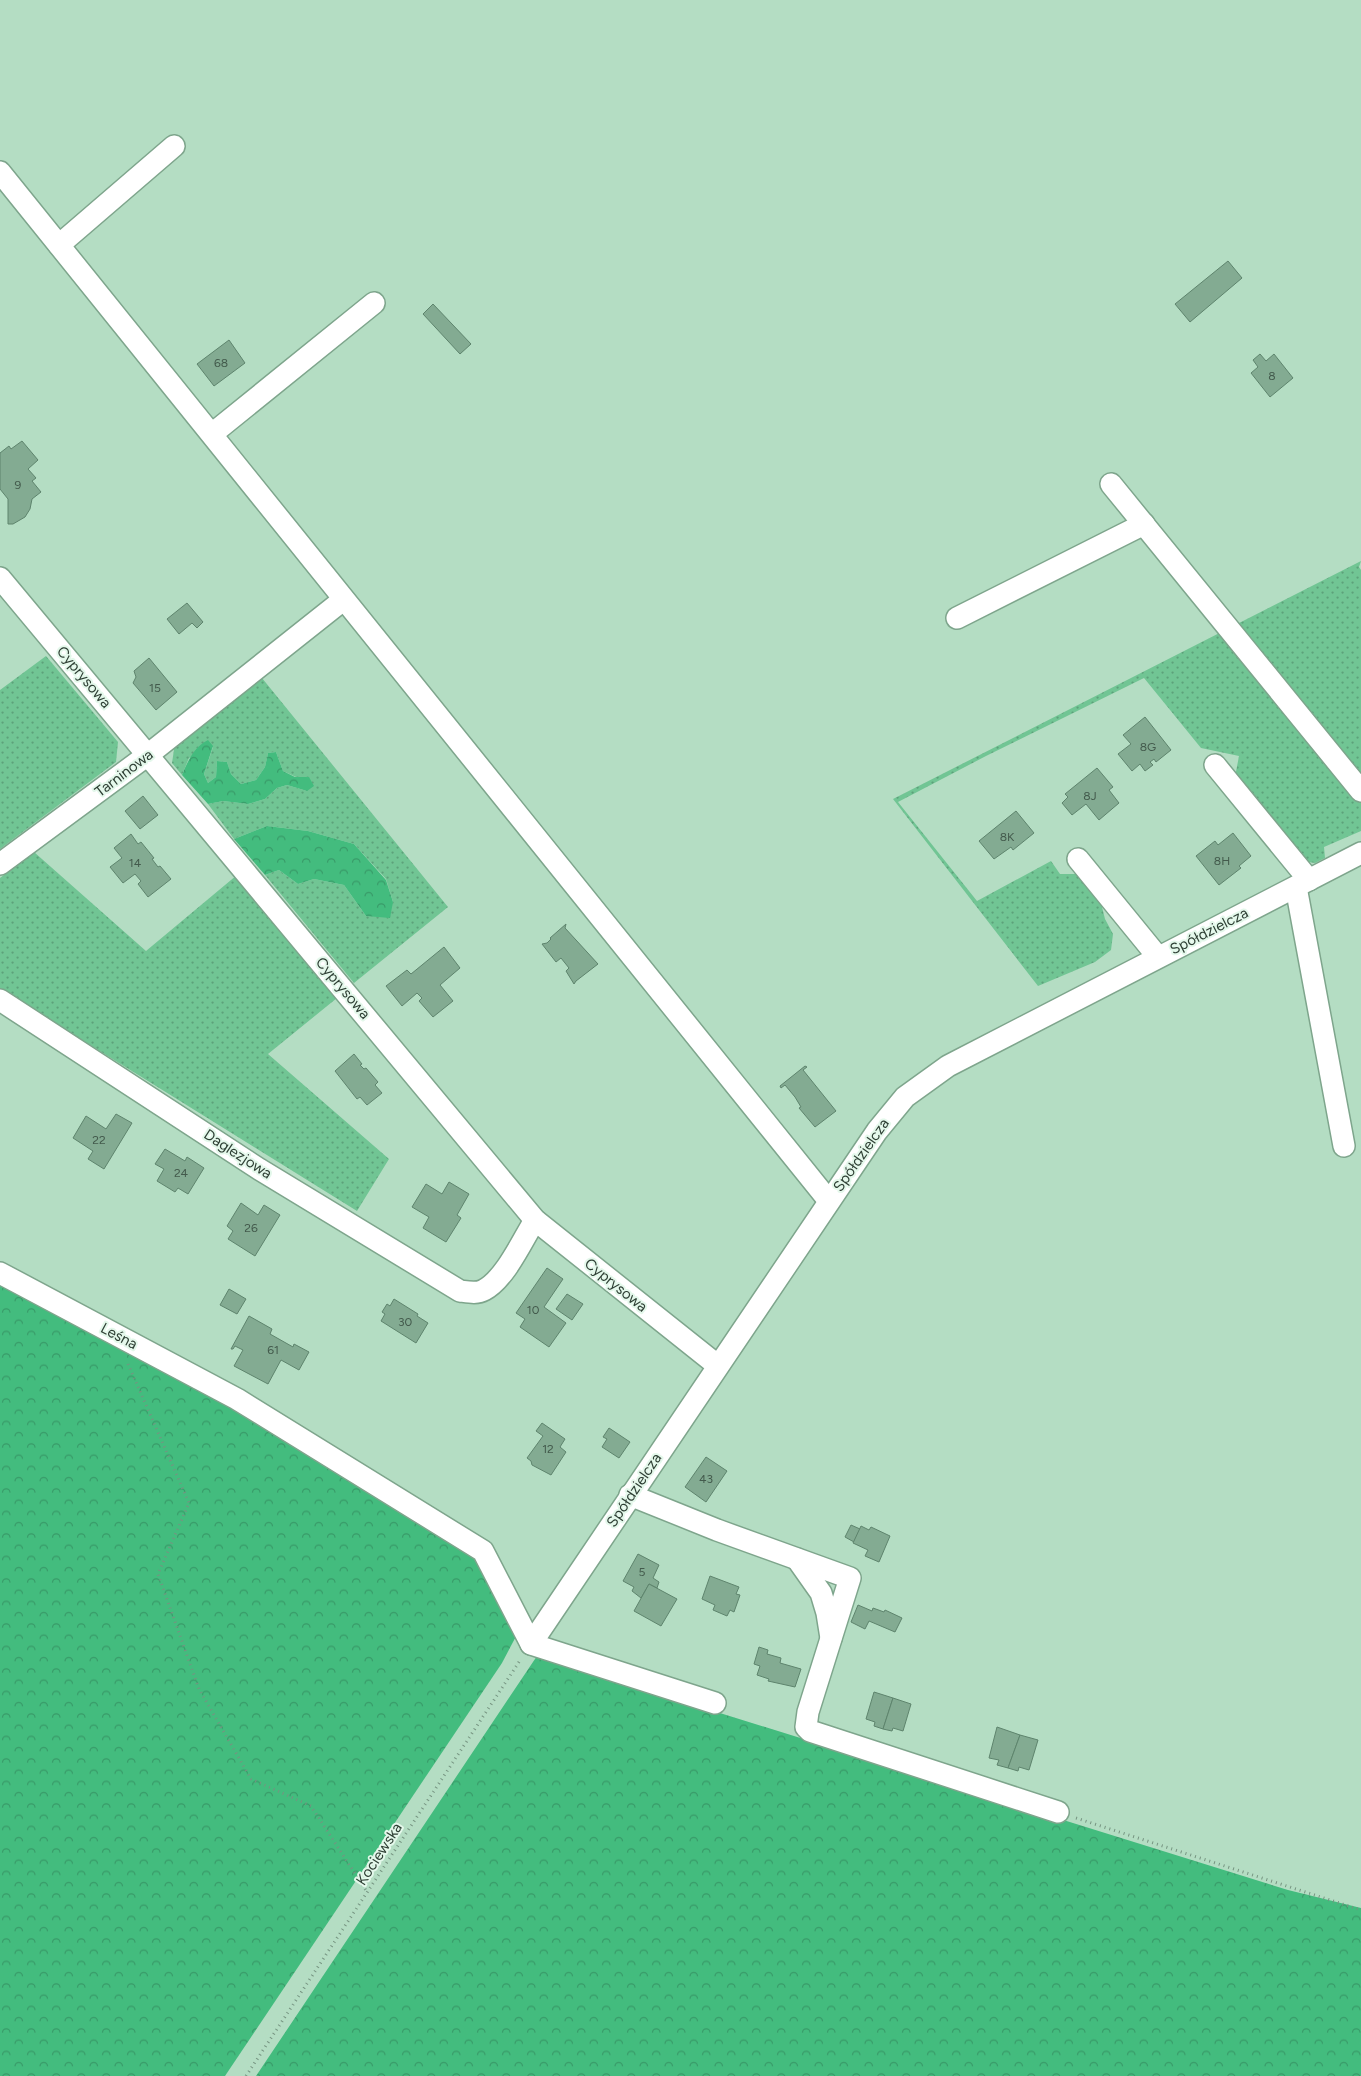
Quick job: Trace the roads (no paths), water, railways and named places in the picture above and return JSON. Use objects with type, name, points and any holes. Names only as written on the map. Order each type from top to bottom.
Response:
[{"type":"street","points":[[59,245],[174,146]]},
{"type":"street","points":[[0,172],[829,1201]]},
{"type":"street","points":[[212,434],[374,303]]},
{"type":"street","points":[[1111,484],[1361,791]]},
{"type":"street","points":[[957,618],[1144,524]]},
{"type":"street","name":"Cyprysowa","points":[[0,578],[149,754],[535,1220],[717,1365]]},
{"type":"street","name":"Tarninowa","points":[[0,864],[149,754],[344,600]]},
{"type":"street","points":[[1215,765],[1302,883],[1344,1146]]},
{"type":"street","name":"Spółdzielcza","points":[[531,1644],[829,1201],[892,1110],[915,1088],[948,1066],[1361,853]]},
{"type":"street","points":[[1078,860],[1158,957]]},
{"type":"street","name":"Daglezjowa","points":[[0,1000],[258,1168],[460,1290],[482,1291],[495,1282],[535,1220]]},
{"type":"street","name":"Leśna","points":[[0,1273],[237,1399],[483,1551],[531,1644]]},
{"type":"street","points":[[630,1495],[710,1528],[850,1578],[808,1712],[806,1727],[810,1732],[1058,1812]]},
{"type":"street","points":[[797,1559],[820,1592],[827,1613],[831,1641]]},
{"type":"street","points":[[531,1644],[715,1703]]}]
